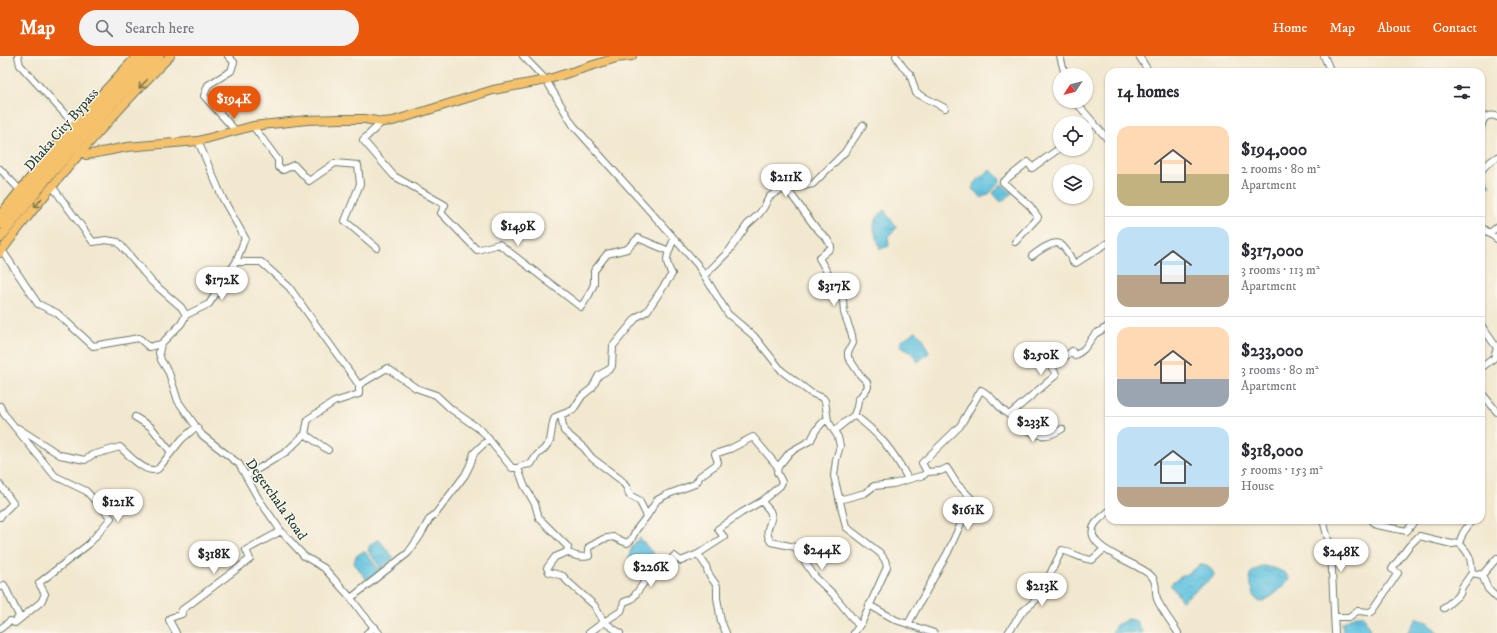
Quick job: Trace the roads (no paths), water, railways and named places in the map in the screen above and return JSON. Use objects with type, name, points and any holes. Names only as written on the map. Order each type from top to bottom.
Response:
[{"type":"highway","name":"Dhaka City Bypass","points":[[0,224],[62,148],[147,56]]},
{"type":"highway","name":"Dhaka City Bypass","points":[[0,238],[48,177],[112,105],[159,56]]},
{"type":"main road","points":[[0,215],[74,124],[137,56]]},
{"type":"main road","points":[[1,251],[80,151],[118,109],[170,56]]},
{"type":"main road","points":[[80,151],[86,155],[127,147],[198,141],[253,126],[307,120],[364,119],[382,122],[393,121],[493,90],[546,80],[616,58],[632,56]]},
{"type":"street","points":[[18,56],[20,64],[74,124]]},
{"type":"street","points":[[228,56],[234,62],[231,71],[208,85],[204,96],[235,130]]},
{"type":"street","points":[[523,56],[546,80],[573,125],[697,264],[728,314],[754,336],[782,371],[811,393],[823,398],[825,401],[828,421],[838,437],[840,446],[834,476],[846,527],[880,553],[885,560],[887,568],[859,626],[854,633]]},
{"type":"street","points":[[896,56],[910,74],[916,94],[945,108]]},
{"type":"street","points":[[1060,56],[1063,68]]},
{"type":"street","points":[[1139,56],[1146,68]]},
{"type":"street","points":[[1324,56],[1329,68]]},
{"type":"street","points":[[1081,108],[1105,137]]},
{"type":"street","points":[[1485,117],[1490,115],[1497,117]]},
{"type":"street","points":[[382,122],[363,140],[394,176],[445,205],[441,213],[477,250],[499,244],[581,306],[589,295],[594,284],[594,271],[607,254],[627,249],[638,238],[669,251]]},
{"type":"street","points":[[704,276],[729,251],[747,225],[759,214],[769,197],[778,191],[813,184],[845,152],[863,125]]},
{"type":"street","points":[[253,126],[278,160],[278,167],[283,170],[294,165],[309,181],[335,163],[358,165],[360,184],[345,221],[377,248]]},
{"type":"street","points":[[1,251],[38,304],[57,313],[94,346],[139,338],[149,347],[162,344],[181,324],[186,316],[209,304],[236,262],[245,238],[223,200],[198,141]]},
{"type":"street","points":[[1015,242],[1038,217],[1030,206],[1003,182],[1028,162],[1032,168],[1053,153]]},
{"type":"street","points":[[1485,166],[1497,157]]},
{"type":"street","points":[[0,169],[20,190]]},
{"type":"street","points":[[52,186],[93,242],[106,240],[118,242],[152,282],[182,307],[186,316]]},
{"type":"street","points":[[787,189],[831,246],[831,248],[819,258],[843,300],[844,313],[852,335],[853,343],[848,352],[848,357],[860,375],[867,382],[868,387],[858,400],[854,414],[834,431]]},
{"type":"street","points":[[1490,233],[1497,228]]},
{"type":"street","points":[[1485,230],[1497,239]]},
{"type":"street","points":[[359,385],[387,368],[416,388],[436,395],[451,409],[482,431],[512,468],[518,468],[531,464],[537,455],[547,445],[551,436],[555,417],[573,410],[582,396],[592,388],[599,375],[610,369],[612,366],[613,346],[637,317],[647,311],[672,274],[666,262],[674,239]]},
{"type":"street","points":[[1032,256],[1041,249],[1053,243],[1059,243],[1073,262],[1076,263],[1105,245]]},
{"type":"street","points":[[236,262],[261,262],[289,287],[359,385],[359,394],[334,402],[308,419],[305,434],[286,452],[248,475]]},
{"type":"street","points":[[1009,415],[1056,375],[1052,368],[1072,352],[1075,356],[1084,349],[1095,334],[1105,328]]},
{"type":"street","points":[[1485,331],[1497,348],[1494,358],[1485,365]]},
{"type":"street","name":"Degerchala Road","points":[[162,344],[159,353],[161,360],[169,373],[178,401],[202,435],[239,464],[258,498],[281,531],[304,556],[324,568],[351,598],[379,633]]},
{"type":"street","points":[[927,472],[922,463],[960,426],[981,390],[987,393],[1004,411],[1035,434],[1044,436],[1053,435],[1062,429]]},
{"type":"street","points":[[1485,397],[1497,412]]},
{"type":"street","points":[[0,406],[4,414],[55,476],[86,491],[111,518],[89,544],[39,583],[45,594],[41,602],[15,623],[10,622],[0,628]]},
{"type":"street","points":[[854,414],[884,441],[895,455],[908,480]]},
{"type":"street","points":[[561,415],[564,431],[584,448],[592,458],[621,480],[627,488],[629,496],[639,500],[647,516]]},
{"type":"street","points":[[135,417],[151,427],[171,452]]},
{"type":"street","points":[[589,633],[621,611],[624,602],[632,598],[646,580],[674,556],[682,561],[698,554],[724,537],[718,529],[774,492],[782,482],[777,472],[778,467],[790,452],[811,440],[816,430],[824,421],[828,421]]},
{"type":"street","points":[[13,425],[60,455],[85,460],[92,455],[120,447],[134,460],[147,469],[154,471],[158,469],[182,439],[196,427]]},
{"type":"street","points":[[305,434],[328,450]]},
{"type":"street","points":[[620,633],[604,622],[594,605],[563,576],[549,572],[547,568],[555,557],[567,552],[578,557],[589,556],[589,547],[603,539],[613,538],[627,543],[631,540],[636,530],[657,500],[695,484],[700,476],[717,464],[718,462],[715,454],[730,449],[753,437],[778,467]]},
{"type":"street","points":[[351,598],[408,553],[429,520],[437,512],[465,475],[474,453],[489,439]]},
{"type":"street","points":[[518,468],[524,485],[535,504],[539,518],[568,547],[567,552]]},
{"type":"street","points":[[839,500],[865,493],[874,486],[893,484],[924,475],[927,472],[941,471],[947,468],[957,484],[972,499],[948,552],[908,624]]},
{"type":"street","points":[[0,485],[13,503],[0,518]]},
{"type":"street","points":[[762,501],[771,512],[767,537],[771,542],[795,547],[815,577],[833,594],[859,626]]},
{"type":"street","points":[[1105,515],[1095,525],[1093,533],[1094,538],[1104,549],[1149,574],[1155,582],[1157,599],[1178,633]]},
{"type":"street","points":[[1325,524],[1331,550],[1335,633]]},
{"type":"street","points":[[1373,524],[1407,531],[1411,524]]},
{"type":"street","points":[[1459,543],[1463,533],[1469,524]]},
{"type":"street","points":[[176,633],[169,620],[170,618],[182,614],[182,610],[250,559],[246,550],[281,531]]},
{"type":"street","points":[[1334,617],[1349,617],[1357,611],[1370,612],[1373,610],[1398,573],[1392,570],[1400,557],[1419,536],[1452,544],[1459,543]]},
{"type":"street","points":[[1444,608],[1460,594],[1462,587],[1472,573],[1471,558],[1467,551],[1459,543]]},
{"type":"street","points":[[1008,633],[1022,612],[1036,600],[1062,550],[1070,552],[1084,560],[1092,560],[1104,549]]},
{"type":"street","points":[[698,554],[717,586],[717,598],[721,621],[726,633]]},
{"type":"street","points":[[1482,576],[1497,558]]},
{"type":"street","points":[[1472,573],[1482,576],[1488,589],[1497,598]]},
{"type":"street","points":[[0,587],[4,585],[19,616],[15,623]]},
{"type":"street","points":[[868,605],[896,620],[934,633]]},
{"type":"street","points":[[368,633],[375,628]]},
{"type":"water","points":[[991,170],[1000,179],[1000,181],[990,193],[982,198],[972,189],[980,178]]},
{"type":"water","points":[[1485,176],[1491,185],[1485,189]]},
{"type":"water","points":[[1001,184],[1013,193],[1001,202],[993,193]]},
{"type":"water","points":[[884,210],[897,228],[888,236],[889,246],[880,249],[874,224]]},
{"type":"water","points":[[916,331],[923,338],[929,353],[918,362],[912,353],[903,348],[900,344],[901,341]]},
{"type":"water","points":[[640,538],[657,558],[656,562],[650,563],[648,569],[639,576],[632,567],[629,557],[632,547]]},
{"type":"water","points":[[379,540],[394,558],[381,568],[368,551],[370,545]]},
{"type":"water","points":[[362,552],[365,552],[379,569],[378,572],[367,580],[354,563],[356,556]]},
{"type":"water","points":[[1201,565],[1211,569],[1214,574],[1213,577],[1182,601],[1171,584]]},
{"type":"water","points":[[1264,566],[1281,571],[1289,578],[1276,593],[1260,602],[1254,596],[1249,578],[1251,573]]},
{"type":"water","points":[[1356,615],[1363,615],[1372,633],[1343,633],[1342,623]]},
{"type":"water","points":[[1417,618],[1428,622],[1438,633],[1407,633]]},
{"type":"water","points":[[1128,619],[1136,621],[1143,633],[1112,633],[1116,625]]}]
